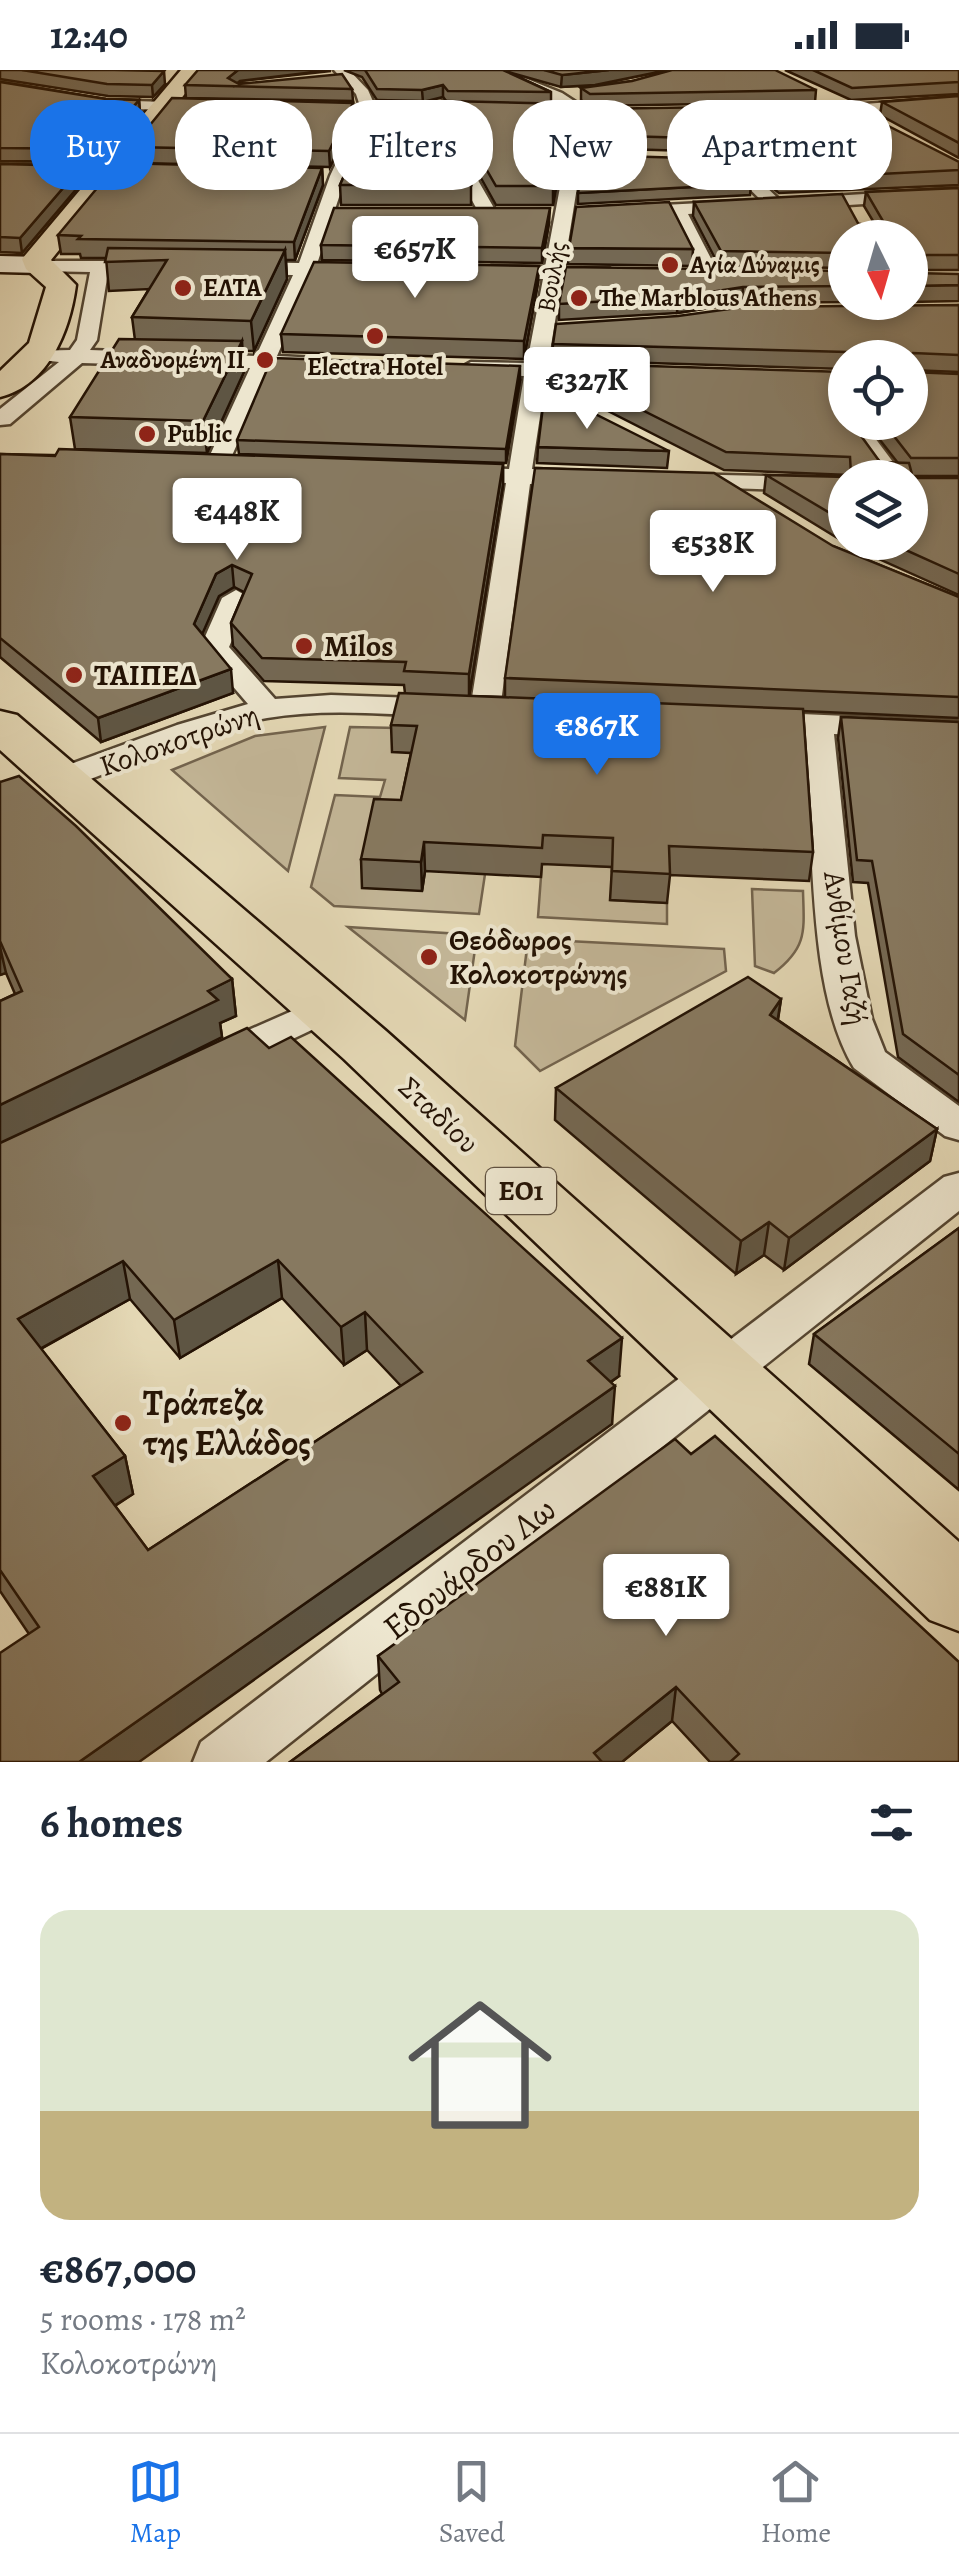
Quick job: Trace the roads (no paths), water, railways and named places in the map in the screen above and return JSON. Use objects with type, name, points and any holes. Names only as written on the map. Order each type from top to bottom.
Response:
[{"type":"main road","points":[[155,115],[181,84]]},
{"type":"main road","points":[[1,403],[54,331],[61,286],[37,259],[93,190]]},
{"type":"main road","name":"Σταδίου","points":[[0,726],[39,787],[324,1009],[959,1594]]},
{"type":"street","points":[[493,70],[565,100]]},
{"type":"street","points":[[341,75],[365,100]]},
{"type":"street","points":[[0,86],[102,104],[181,84],[202,100]]},
{"type":"street","points":[[493,100],[588,92]]},
{"type":"street","points":[[818,94],[832,100]]},
{"type":"street","points":[[892,106],[959,101]]},
{"type":"street","points":[[647,115],[665,115]]},
{"type":"street","points":[[651,159],[732,163],[775,204]]},
{"type":"street","points":[[0,169],[30,170]]},
{"type":"street","points":[[218,466],[304,270],[335,214],[332,173]]},
{"type":"street","points":[[475,190],[489,215]]},
{"type":"street","name":"Βουλής","points":[[485,710],[536,370],[552,330],[552,273],[573,214],[574,190]]},
{"type":"street","points":[[573,214],[959,193]]},
{"type":"street","points":[[848,200],[860,220]]},
{"type":"street","points":[[677,210],[714,277]]},
{"type":"street","points":[[0,264],[181,268]]},
{"type":"street","points":[[1,403],[76,356],[87,340],[100,266]]},
{"type":"street","points":[[220,268],[380,270]]},
{"type":"street","points":[[476,272],[632,274]]},
{"type":"street","points":[[40,354],[348,365]]},
{"type":"street","points":[[443,368],[614,372]]},
{"type":"street","points":[[529,411],[559,412]]},
{"type":"street","points":[[865,440],[880,460]]},
{"type":"street","points":[[680,459],[766,511]]},
{"type":"street","points":[[422,474],[610,479]]},
{"type":"street","points":[[647,480],[828,485]]},
{"type":"street","points":[[236,598],[214,648],[268,709]]},
{"type":"street","name":"Κολοκοτρώνη","points":[[39,787],[228,719],[268,709],[353,705],[523,712]]},
{"type":"street","points":[[727,720],[959,730]]},
{"type":"street","name":"Ανθίμου Γαζή","points":[[817,723],[842,962],[862,1045],[868,1059],[959,1126]]},
{"type":"street","points":[[190,1073],[324,1009]]},
{"type":"street","name":"Εδουάρδου Λω","points":[[221,1762],[716,1373],[959,1188]]},
{"type":"place","name":"Αγία Δύναμις","points":[[670,265]]},
{"type":"place","name":"ΕΛΤΑ","points":[[183,288]]},
{"type":"place","name":"The Marblous Athens","points":[[579,298]]},
{"type":"place","name":"Electra Hotel","points":[[375,336]]},
{"type":"place","name":"Αναδυομένη ΙΙ","points":[[265,360]]},
{"type":"place","name":"Public","points":[[147,434]]},
{"type":"place","name":"Milos","points":[[304,646]]},
{"type":"place","name":"ΤΑΙΠΕΔ","points":[[74,675]]},
{"type":"place","name":"Θεόδωρος Κολοκοτρώνης","points":[[429,957]]},
{"type":"place","name":"Τράπεζα της Ελλάδος","points":[[123,1423]]}]
